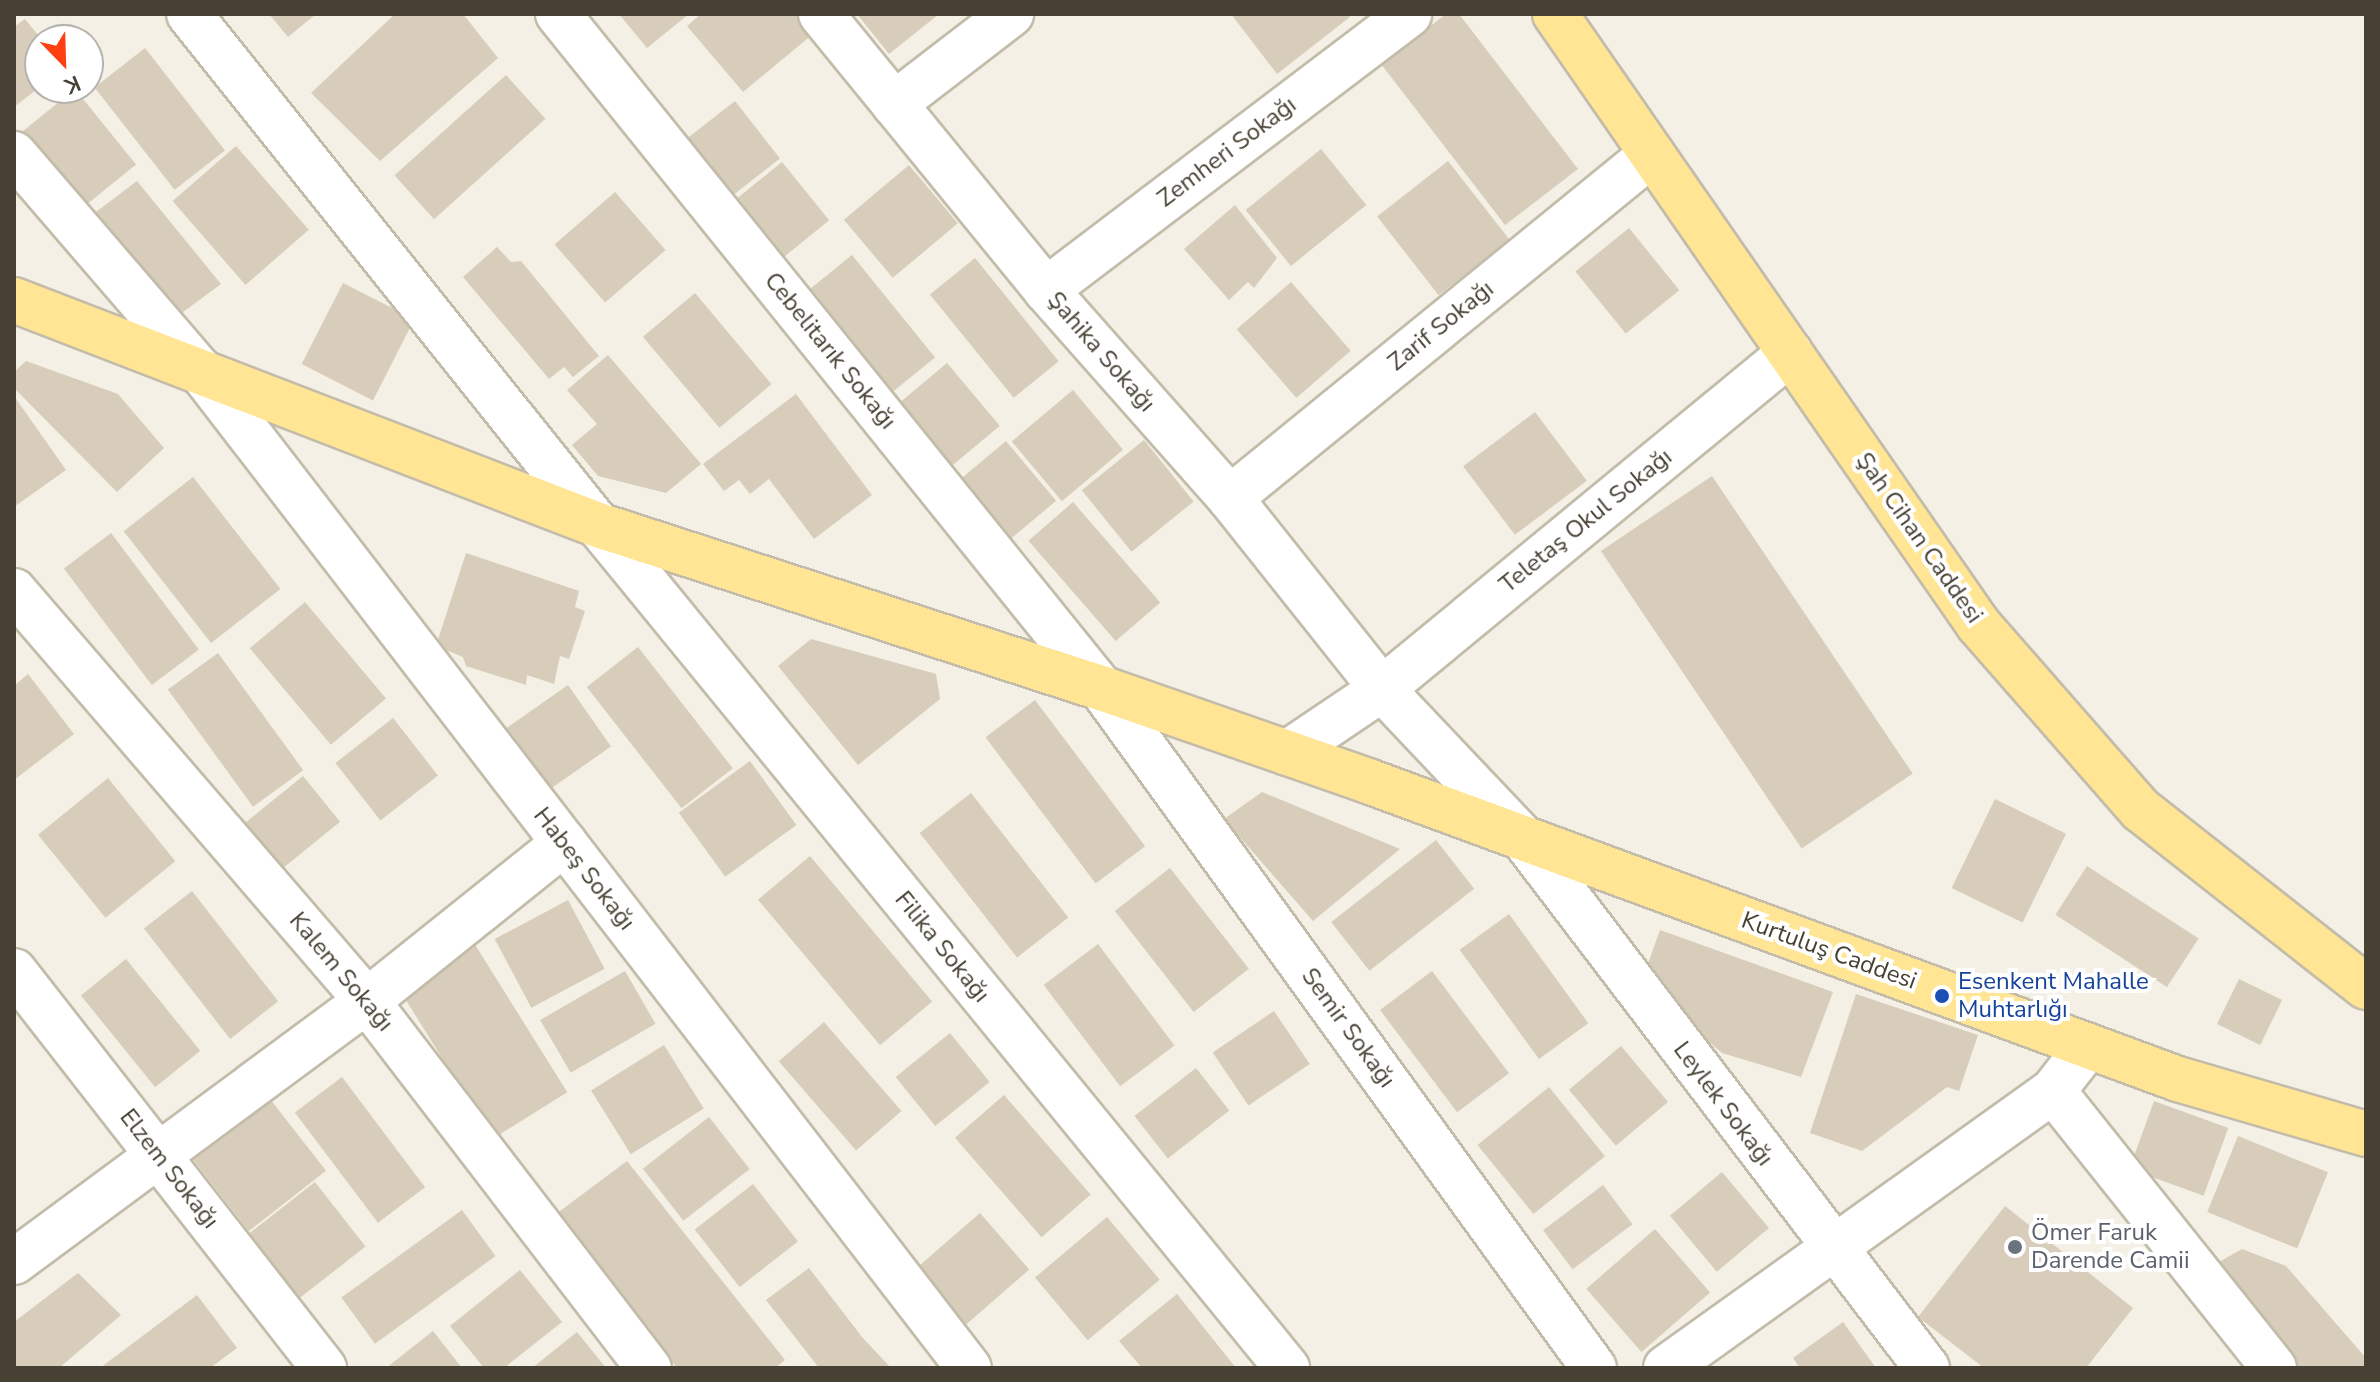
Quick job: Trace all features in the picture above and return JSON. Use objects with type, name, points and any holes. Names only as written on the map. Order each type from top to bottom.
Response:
[{"type":"main road","name":"Şah Cihan Caddesi","points":[[1555,14],[1978,624],[2141,810],[2366,987]]},
{"type":"main road","name":"Kurtuluş Caddesi","points":[[14,300],[598,525],[1101,688],[1522,837],[2088,1046],[2366,1134]]},
{"type":"main road","points":[[2319,1121],[2366,1118]]},
{"type":"street","name":"Filika Sokağı","points":[[189,14],[598,525],[1287,1368]]},
{"type":"street","name":"Cebelitarık Sokağı","points":[[558,14],[1101,688]]},
{"type":"street","name":"Şahika Sokağı","points":[[821,14],[1046,290],[1230,498],[1382,689]]},
{"type":"street","points":[[894,104],[1011,14]]},
{"type":"street","name":"Zemheri Sokağı","points":[[1046,290],[1409,14]]},
{"type":"street","name":"Habeş Sokağı","points":[[14,154],[199,369],[969,1368]]},
{"type":"street","name":"Zarif Sokağı","points":[[1230,498],[1652,154]]},
{"type":"street","name":"Teletaş Okul Sokağı","points":[[1287,753],[1382,689],[1790,353]]},
{"type":"street","name":"Kalem Sokağı","points":[[14,591],[367,1001],[649,1368]]},
{"type":"street","name":"Semir Sokağı","points":[[1101,688],[1594,1368]]},
{"type":"street","name":"Leylek Sokağı","points":[[1382,689],[1522,837],[1830,1246],[1927,1368]]},
{"type":"street","points":[[14,1262],[157,1153],[367,1001],[564,843]]},
{"type":"street","name":"Elzem Sokağı","points":[[14,971],[324,1368]]},
{"type":"street","points":[[1666,1368],[1830,1246],[2053,1091],[2088,1046]]},
{"type":"street","points":[[2053,1091],[2274,1368]]},
{"type":"building","points":[[269,14],[316,14],[288,37]]},
{"type":"building","points":[[395,14],[463,14],[498,58],[380,161],[311,93]]},
{"type":"building","points":[[619,14],[689,14],[647,48]]},
{"type":"building","points":[[701,14],[795,14],[813,34],[743,92],[687,26]]},
{"type":"building","points":[[857,14],[939,14],[889,54]]},
{"type":"building","points":[[1231,14],[1348,14],[1350,17],[1277,74]]},
{"type":"building","points":[[1446,14],[1459,14],[1578,169],[1505,225],[1381,64]]},
{"type":"building","points":[[25,19],[29,24],[24,24],[24,99],[14,107],[14,27]]},
{"type":"building","points":[[145,48],[225,150],[175,190],[104,99],[104,80]]},
{"type":"building","points":[[506,75],[545,119],[434,219],[395,175]]},
{"type":"building","points":[[735,101],[780,159],[720,205],[675,148]]},
{"type":"building","points":[[56,104],[87,104],[136,164],[75,213],[14,138]]},
{"type":"building","points":[[236,146],[309,230],[245,285],[173,201]]},
{"type":"building","points":[[1321,149],[1366,205],[1291,266],[1246,210]]},
{"type":"building","points":[[1448,161],[1510,240],[1439,295],[1377,216]]},
{"type":"building","points":[[782,162],[829,220],[771,267],[724,209]]},
{"type":"building","points":[[909,165],[958,223],[893,278],[844,220]]},
{"type":"building","points":[[137,181],[221,284],[183,312],[145,295],[84,221]]},
{"type":"building","points":[[615,192],[666,250],[605,303],[555,244]]},
{"type":"building","points":[[1235,205],[1277,258],[1254,288],[1248,282],[1229,300],[1184,249]]},
{"type":"building","points":[[1629,228],[1679,290],[1626,334],[1575,271]]},
{"type":"building","points":[[497,247],[511,262],[521,261],[599,356],[573,377],[564,367],[549,379],[463,277]]},
{"type":"building","points":[[852,255],[935,358],[887,397],[804,294]]},
{"type":"building","points":[[975,258],[1059,361],[1014,398],[930,295]]},
{"type":"building","points":[[1291,282],[1351,351],[1296,398],[1237,329]]},
{"type":"building","points":[[343,283],[414,319],[373,400],[302,364]]},
{"type":"building","points":[[695,293],[771,384],[719,428],[643,337]]},
{"type":"building","points":[[608,355],[701,464],[666,493],[598,476],[572,445],[597,424],[567,390]]},
{"type":"building","points":[[26,361],[118,394],[164,448],[117,492],[14,388],[14,372]]},
{"type":"building","points":[[947,363],[1000,426],[941,475],[888,412]]},
{"type":"building","points":[[1073,390],[1123,450],[1062,501],[1012,441]]},
{"type":"building","points":[[796,394],[872,495],[814,539],[769,479],[750,494],[739,480],[724,491],[703,464]]},
{"type":"building","points":[[14,396],[66,470],[14,507]]},
{"type":"building","points":[[1535,412],[1587,481],[1515,535],[1463,466]]},
{"type":"building","points":[[1144,440],[1194,501],[1132,552],[1082,490]]},
{"type":"building","points":[[1006,441],[1056,501],[999,549],[949,489]]},
{"type":"building","points":[[1712,476],[1913,774],[1802,849],[1601,551]]},
{"type":"building","points":[[193,477],[280,589],[211,643],[124,531]]},
{"type":"building","points":[[1073,502],[1160,602],[1116,641],[1028,541]]},
{"type":"building","points":[[111,533],[199,650],[152,685],[64,569]]},
{"type":"building","points":[[466,553],[579,591],[575,607],[585,611],[569,659],[560,656],[554,684],[527,675],[526,685],[466,666],[463,657],[436,646]]},
{"type":"building","points":[[305,602],[386,699],[331,745],[250,648]]},
{"type":"building","points":[[811,639],[936,674],[940,699],[858,765],[778,666]]},
{"type":"building","points":[[638,647],[733,768],[682,808],[587,687]]},
{"type":"building","points":[[218,653],[303,770],[253,807],[168,689]]},
{"type":"building","points":[[28,674],[74,734],[14,780],[14,686]]},
{"type":"building","points":[[568,685],[611,746],[541,796],[498,734]]},
{"type":"building","points":[[1035,700],[1145,846],[1096,883],[985,737]]},
{"type":"building","points":[[393,718],[438,776],[380,820],[335,763]]},
{"type":"building","points":[[750,761],[796,825],[725,877],[679,813]]},
{"type":"building","points":[[303,776],[340,822],[282,869],[245,823]]},
{"type":"building","points":[[108,778],[175,861],[105,918],[38,835]]},
{"type":"building","points":[[1262,792],[1400,849],[1313,921],[1224,819]]},
{"type":"building","points":[[971,793],[1068,918],[1017,958],[920,833]]},
{"type":"building","points":[[1995,799],[2066,834],[2023,923],[1952,888]]},
{"type":"building","points":[[1436,840],[1474,889],[1369,971],[1331,922]]},
{"type":"building","points":[[810,856],[932,1002],[880,1045],[758,900]]},
{"type":"building","points":[[2087,866],[2199,938],[2167,987],[2055,915]]},
{"type":"building","points":[[1170,868],[1249,969],[1194,1012],[1115,911]]},
{"type":"building","points":[[192,891],[278,1001],[230,1039],[144,929]]},
{"type":"building","points":[[568,900],[605,969],[531,1008],[495,939]]},
{"type":"building","points":[[1509,914],[1588,1023],[1539,1059],[1460,950]]},
{"type":"building","points":[[1660,930],[1833,992],[1801,1077],[1722,1053],[1641,983]]},
{"type":"building","points":[[474,943],[567,1092],[493,1139],[399,990]]},
{"type":"building","points":[[1098,944],[1174,1045],[1120,1086],[1044,985]]},
{"type":"building","points":[[126,959],[200,1051],[155,1087],[81,996]]},
{"type":"building","points":[[625,971],[656,1024],[571,1073],[540,1020]]},
{"type":"building","points":[[1432,971],[1509,1073],[1457,1112],[1380,1010]]},
{"type":"building","points":[[2239,979],[2282,1000],[2260,1045],[2217,1024]]},
{"type":"building","points":[[1856,994],[1978,1035],[1959,1091],[1947,1087],[1862,1151],[1810,1133]]},
{"type":"building","points":[[1274,1011],[1310,1064],[1248,1105],[1213,1052]]},
{"type":"building","points":[[824,1022],[901,1111],[856,1150],[779,1061]]},
{"type":"building","points":[[950,1033],[990,1082],[935,1126],[896,1077]]},
{"type":"building","points":[[664,1045],[704,1109],[631,1154],[591,1091]]},
{"type":"building","points":[[1621,1046],[1668,1102],[1616,1146],[1569,1090]]},
{"type":"building","points":[[1196,1068],[1229,1111],[1168,1159],[1135,1116]]},
{"type":"building","points":[[342,1077],[425,1187],[378,1223],[295,1113]]},
{"type":"building","points":[[1549,1087],[1605,1156],[1534,1214],[1478,1145]]},
{"type":"building","points":[[1004,1095],[1091,1195],[1042,1237],[955,1138]]},
{"type":"building","points":[[270,1099],[326,1171],[249,1231],[193,1159]]},
{"type":"building","points":[[2154,1101],[2228,1128],[2204,1196],[2129,1169]]},
{"type":"building","points":[[709,1117],[750,1169],[683,1221],[643,1169]]},
{"type":"building","points":[[2238,1136],[2328,1172],[2297,1248],[2207,1212]]},
{"type":"building","points":[[627,1161],[785,1360],[775,1368],[677,1368],[552,1217]]},
{"type":"building","points":[[1722,1172],[1769,1228],[1717,1272],[1670,1216]]},
{"type":"building","points":[[315,1182],[365,1247],[298,1300],[247,1235]]},
{"type":"building","points":[[753,1184],[798,1242],[740,1287],[695,1230]]},
{"type":"building","points":[[1603,1185],[1632,1224],[1573,1269],[1543,1230]]},
{"type":"building","name":"Ömer Faruk Darende Camii","points":[[2005,1206],[2133,1308],[2086,1368],[1984,1368],[1918,1317]]},
{"type":"building","points":[[462,1210],[496,1256],[375,1344],[341,1298]]},
{"type":"building","points":[[980,1213],[1029,1270],[966,1325],[917,1268]]},
{"type":"building","points":[[1107,1217],[1160,1280],[1088,1340],[1035,1277]]},
{"type":"building","points":[[1655,1229],[1710,1292],[1641,1352],[1586,1289]]},
{"type":"building","points":[[2242,1249],[2286,1266],[2366,1358],[2366,1368],[2283,1368],[2203,1271]]},
{"type":"building","points":[[809,1268],[862,1337],[891,1368],[819,1368],[766,1300]]},
{"type":"building","points":[[520,1270],[562,1322],[504,1368],[484,1368],[450,1326]]},
{"type":"building","points":[[78,1273],[121,1315],[59,1368],[16,1368],[14,1322]]},
{"type":"building","points":[[1177,1294],[1236,1368],[1142,1368],[1119,1341]]},
{"type":"building","points":[[197,1295],[237,1348],[210,1368],[100,1368]]},
{"type":"building","points":[[1843,1322],[1876,1368],[1800,1368],[1793,1358]]},
{"type":"building","points":[[433,1331],[462,1368],[386,1368]]},
{"type":"building","points":[[577,1332],[606,1368],[532,1368]]},
{"type":"place","name":"Esenkent Mahalle Muhtarlığı","points":[[1942,996]]},
{"type":"place","name":"Ömer Faruk Darende Camii","points":[[2015,1247]]}]
